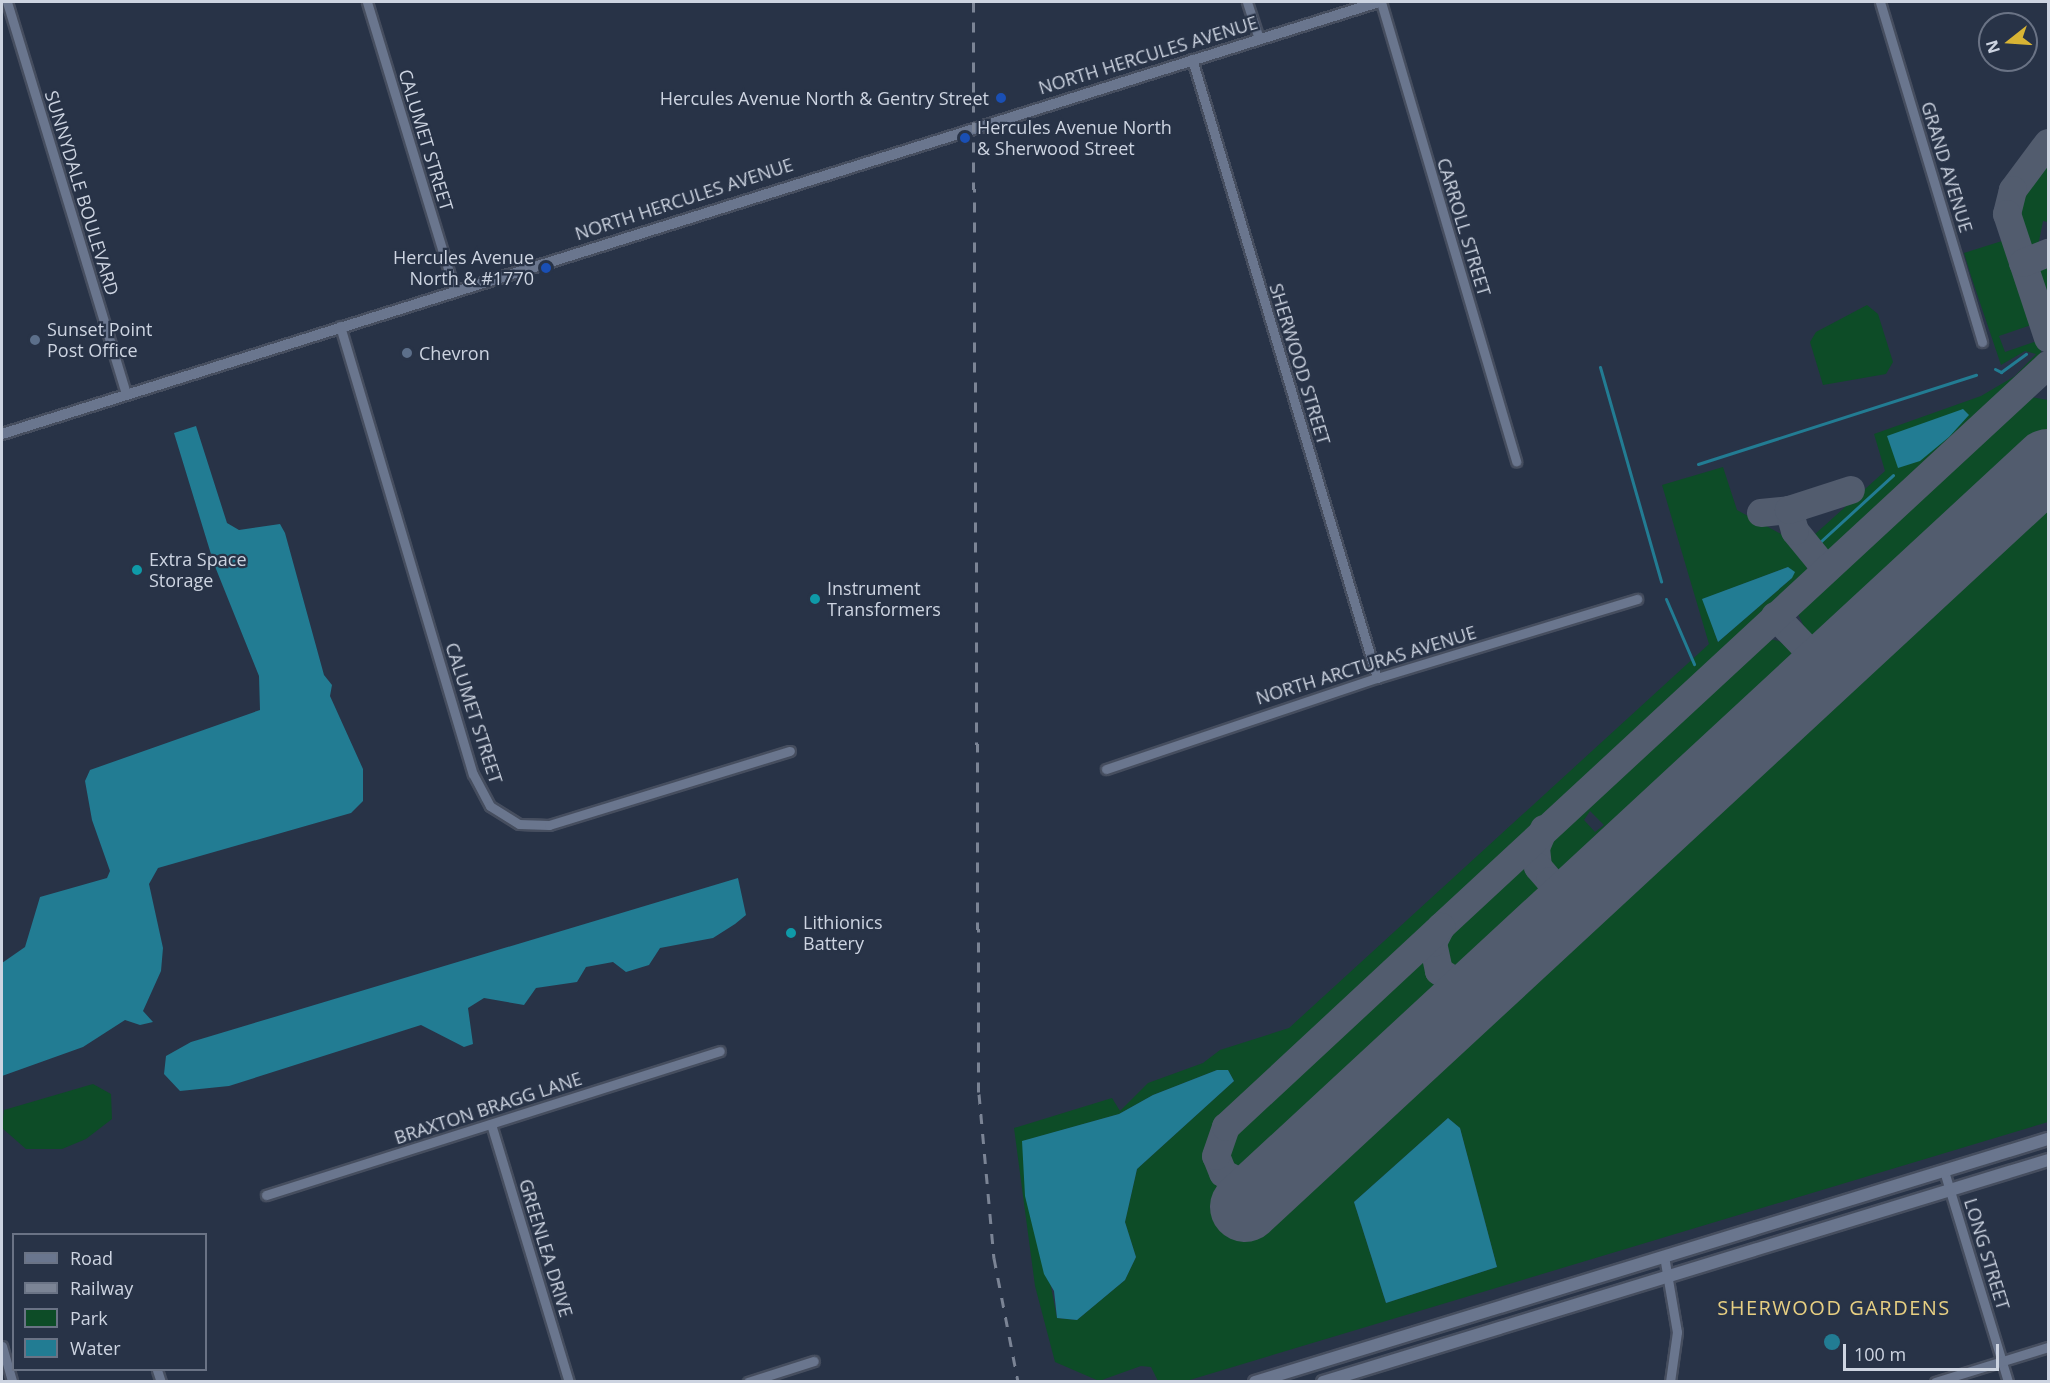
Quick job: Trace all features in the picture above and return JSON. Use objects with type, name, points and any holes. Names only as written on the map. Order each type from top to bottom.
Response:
[{"type":"main road","points":[[1255,1382],[2049,1139]]},
{"type":"main road","points":[[1323,1382],[2049,1160]]},
{"type":"street","name":"SUNNYDALE BOULEVARD","points":[[7,2],[126,394]]},
{"type":"street","name":"CALUMET STREET","points":[[367,2],[454,289]]},
{"type":"street","points":[[1248,2],[1259,38]]},
{"type":"street","name":"NORTH HERCULES AVENUE","points":[[2,434],[454,289],[1380,2]]},
{"type":"street","name":"CARROLL STREET","points":[[1380,2],[1516,462]]},
{"type":"street","name":"GRAND AVENUE","points":[[1880,2],[1982,342]]},
{"type":"street","name":"SHERWOOD STREET","points":[[1192,59],[1377,678]]},
{"type":"street","name":"CALUMET STREET","points":[[339,326],[473,774],[490,806],[519,824],[549,825],[790,751]]},
{"type":"street","name":"NORTH ARCTURAS AVENUE","points":[[1106,769],[1377,678],[1637,599]]},
{"type":"street","name":"BRAXTON BRAGG LANE","points":[[266,1195],[720,1051]]},
{"type":"street","name":"GREENLEA DRIVE","points":[[491,1124],[569,1382]]},
{"type":"street","name":"LONG STREET","points":[[1944,1171],[2008,1382]]},
{"type":"street","points":[[1664,1256],[1677,1332],[1670,1382]]},
{"type":"street","points":[[2,1346],[12,1382]]},
{"type":"street","points":[[1935,1382],[2049,1347]]},
{"type":"street","points":[[748,1382],[814,1360]]},
{"type":"green space","points":[[2048,151],[2048,222],[2043,221],[2037,251],[2026,256],[2014,206]]},
{"type":"green space","points":[[2002,241],[2013,247],[2037,323],[1999,336],[2005,352],[2043,339],[2039,363],[1838,549],[1822,552],[1813,536],[1885,471],[1874,434],[1981,396],[2015,376],[2036,354],[2025,351],[2001,365],[1964,253]]},
{"type":"green space","points":[[2048,258],[2048,323],[2031,270]]},
{"type":"green space","points":[[1867,305],[1878,314],[1893,362],[1886,374],[1823,385],[1810,342],[1816,332]]},
{"type":"green space","points":[[2025,396],[2048,400],[2048,439],[1836,636],[1808,635],[1798,614],[1800,603]]},
{"type":"green space","points":[[1723,467],[1737,510],[1781,534],[1805,558],[1808,575],[1217,1126],[1208,1150],[1217,1179],[1257,1223],[2048,489],[2048,1122],[1183,1382],[1158,1381],[1151,1367],[1141,1366],[1099,1381],[1055,1362],[1035,1286],[1014,1128],[1112,1098],[1120,1111],[1148,1083],[1203,1063],[1220,1050],[1289,1028],[1709,644],[1662,485]],"holes":[[[1788,567],[1792,578],[1718,642],[1703,599]],[[1217,1070],[1228,1070],[1234,1081],[1137,1169],[1125,1222],[1136,1257],[1125,1280],[1077,1320],[1057,1318],[1023,1141],[1119,1114],[1153,1095]],[[1448,1118],[1460,1128],[1497,1267],[1386,1303],[1354,1202]]]},
{"type":"green space","points":[[1763,638],[1779,641],[1791,651],[1793,676],[1582,870],[1563,873],[1551,867],[1544,852],[1549,835]],"holes":[[[1590,811],[1604,825],[1595,832],[1584,820]]]},
{"type":"green space","points":[[1525,858],[1531,878],[1550,900],[1472,972],[1449,968],[1442,951],[1447,932]]},
{"type":"green space","points":[[1422,955],[1431,982],[1446,997],[1253,1175],[1245,1178],[1231,1172],[1223,1157],[1229,1134]]},
{"type":"green space","points":[[93,1084],[111,1094],[112,1119],[86,1139],[62,1149],[26,1149],[2,1128],[4,1110]]},
{"type":"water","points":[[1963,409],[1969,415],[1949,437],[1920,461],[1898,468],[1887,436]]},
{"type":"water","points":[[196,426],[227,523],[239,530],[280,524],[285,533],[324,675],[332,685],[330,696],[363,769],[363,801],[351,813],[158,868],[149,884],[163,948],[161,971],[143,1011],[153,1022],[140,1025],[125,1020],[83,1047],[2,1076],[2,963],[25,947],[40,897],[107,878],[110,871],[92,820],[85,781],[90,770],[260,710],[259,676],[214,564],[174,433]]},
{"type":"water","points":[[1788,567],[1795,572],[1792,578],[1718,642],[1702,599]]},
{"type":"water","points":[[738,878],[746,915],[713,938],[660,948],[649,965],[626,972],[613,962],[586,967],[577,982],[536,988],[524,1005],[484,998],[468,1008],[473,1044],[464,1047],[421,1025],[229,1086],[180,1091],[164,1074],[166,1056],[191,1042]]},
{"type":"water","points":[[1217,1070],[1228,1070],[1234,1081],[1137,1169],[1125,1222],[1136,1257],[1125,1280],[1077,1320],[1057,1318],[1054,1291],[1044,1274],[1025,1196],[1022,1141],[1119,1114],[1153,1095]]},
{"type":"water","points":[[1448,1118],[1460,1128],[1497,1267],[1386,1303],[1354,1202]]},
{"type":"water","points":[[1829,1334],[1835,1334],[1840,1342],[1838,1348],[1829,1350],[1824,1345],[1824,1339]]},
{"type":"waterway","points":[[1995,369],[2001,372],[2026,354]]},
{"type":"waterway","points":[[1600,367],[1661,581]]},
{"type":"waterway","points":[[1698,464],[1976,375]]},
{"type":"waterway","points":[[1820,542],[1893,475]]},
{"type":"waterway","points":[[1666,599],[1694,664]]},
{"type":"taxiway","points":[[2048,143],[2013,190],[2007,214],[2048,338]]},
{"type":"taxiway","points":[[2023,263],[2048,253]]},
{"type":"taxiway","points":[[1487,983],[1461,985],[1439,971],[1433,943],[1441,927],[2048,365]]},
{"type":"taxiway","points":[[1826,569],[1795,531],[1789,510],[1851,490]]},
{"type":"taxiway","points":[[1761,513],[1789,510]]},
{"type":"taxiway","points":[[1775,616],[1827,670]]},
{"type":"taxiway","points":[[1544,829],[1536,848],[1538,867],[1550,881],[1562,888],[1596,883]]},
{"type":"taxiway","points":[[1273,1181],[1250,1187],[1223,1173],[1216,1156],[1226,1127],[1441,927]]},
{"type":"runway","points":[[1245,1207],[2048,464]]},
{"type":"railway","points":[[973,2],[979,1094],[994,1258],[1018,1382]]},
{"type":"place","name":"Hercules Avenue North & Gentry Street","points":[[1001,98]]},
{"type":"place","name":"Hercules Avenue North & Sherwood Street","points":[[965,138]]},
{"type":"place","name":"Hercules Avenue North & #1770","points":[[546,268]]},
{"type":"place","name":"Sunset Point Post Office","points":[[35,340]]},
{"type":"place","name":"Chevron","points":[[407,353]]},
{"type":"place","name":"Extra Space Storage","points":[[137,570]]},
{"type":"place","name":"Instrument Transformers","points":[[815,599]]},
{"type":"place","name":"Lithionics Battery","points":[[791,933]]},
{"type":"district","name":"SHERWOOD GARDENS","points":[[1834,1307]]}]
